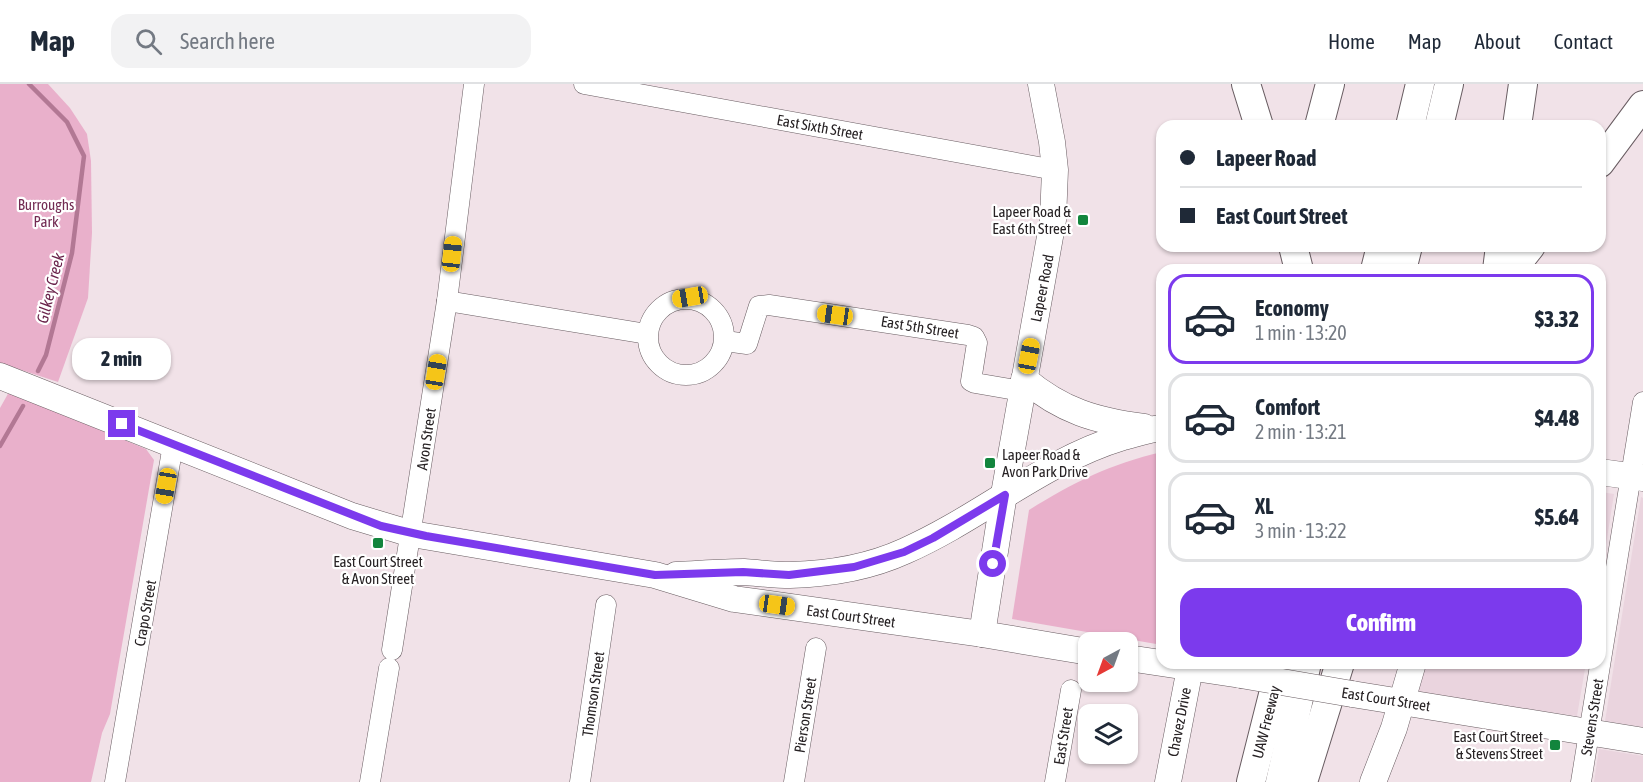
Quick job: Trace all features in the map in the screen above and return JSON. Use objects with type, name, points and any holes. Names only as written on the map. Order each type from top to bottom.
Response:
[{"type":"highway","points":[[1246,84],[1259,120]]},
{"type":"highway","points":[[1254,84],[1260,120]]},
{"type":"highway","points":[[1321,120],[1330,84]]},
{"type":"highway","points":[[1411,120],[1420,84]]},
{"type":"highway","points":[[1440,120],[1449,84]]},
{"type":"highway","points":[[1518,120],[1523,84]]},
{"type":"highway","points":[[1606,155],[1643,105]]},
{"type":"highway","points":[[1606,169],[1643,133]]},
{"type":"highway","points":[[1235,782],[1251,669]]},
{"type":"highway","name":"UAW Freeway","points":[[1251,782],[1279,669]]},
{"type":"highway","name":"UAW Freeway","points":[[1280,782],[1307,669]]},
{"type":"highway","points":[[1303,782],[1338,669]]},
{"type":"main road","name":"Lapeer Road","points":[[982,634],[1023,385],[1050,240],[1055,170],[1041,84]]},
{"type":"main road","name":"East Court Street","points":[[0,376],[352,516],[412,534],[655,575],[734,599],[982,634],[1078,650]]},
{"type":"main road","points":[[1023,385],[1078,413],[1112,423],[1156,428]]},
{"type":"main road","points":[[655,575],[759,573],[789,575],[854,567],[877,561],[904,552],[933,538],[1078,454],[1106,442],[1156,429]]},
{"type":"main road","points":[[1606,473],[1637,477]]},
{"type":"main road","points":[[755,602],[759,573]]},
{"type":"main road","name":"East Court Street","points":[[1138,659],[1156,661]]},
{"type":"main road","name":"Chavez Drive","points":[[1168,782],[1189,669]]},
{"type":"main road","name":"East Court Street","points":[[1251,669],[1352,694],[1643,741]]},
{"type":"main road","points":[[1373,782],[1411,669]]},
{"type":"street","name":"Avon Street","points":[[370,782],[412,534],[447,301],[474,84]]},
{"type":"street","name":"East Sixth Street","points":[[584,84],[1055,170]]},
{"type":"street","points":[[690,297],[709,305],[716,313],[722,321],[725,341],[718,360],[703,372],[683,376],[664,369],[651,354],[647,334],[654,315],[669,301],[690,297]]},
{"type":"street","points":[[447,301],[647,334]]},
{"type":"street","name":"East 5th Street","points":[[725,341],[747,344],[759,306],[769,305],[968,335],[974,337],[977,343],[971,381],[1023,385]]},
{"type":"street","name":"Stevens Street","points":[[1606,642],[1637,477],[1643,402]]},
{"type":"street","name":"Crapo Street","points":[[115,782],[173,445]]},
{"type":"street","name":"Thomson Street","points":[[580,782],[606,605]]},
{"type":"street","name":"Pierson Street","points":[[794,782],[816,648]]},
{"type":"street","name":"Stevens Street","points":[[1581,782],[1601,669]]},
{"type":"street","name":"East Street","points":[[1055,782],[1071,690]]},
{"type":"shaded area","points":[[1606,493],[1614,494],[1606,545]]},
{"type":"shaded area","points":[[1641,497],[1643,498],[1643,727],[1605,721]]},
{"type":"shaded area","points":[[1423,669],[1585,669],[1577,716],[1417,693]]},
{"type":"shaded area","points":[[1599,749],[1643,756],[1643,782],[1594,782]]},
{"type":"green space","name":"Burroughs Park","points":[[0,84],[48,84],[70,108],[87,134],[91,161],[92,233],[88,298],[58,382],[0,363]]},
{"type":"green space","points":[[9,392],[146,449],[154,460],[110,714],[102,733],[91,782],[0,782],[0,408]]},
{"type":"green space","points":[[1156,454],[1156,644],[1138,641],[1138,632],[1087,632],[1012,619],[1029,510],[1093,475]]},
{"type":"waterway","name":"Gilkey Creek","points":[[29,84],[67,122],[84,156],[72,253],[46,355],[38,371]]},
{"type":"waterway","name":"Gilkey Creek","points":[[0,446],[23,406]]},
{"type":"place","name":"Lapeer Road & East 6th Street","points":[[1083,220]]},
{"type":"place","name":"Lapeer Road & Avon Park Drive","points":[[990,463]]},
{"type":"place","name":"East Court Street & Avon Street","points":[[378,543]]},
{"type":"place","name":"East Court Street & Stevens Street","points":[[1555,745]]},
{"type":"route","points":[[122,424],[381,526],[412,534],[655,575],[743,572],[789,575],[854,567],[904,552],[933,538],[1005,495],[993,564]]}]
